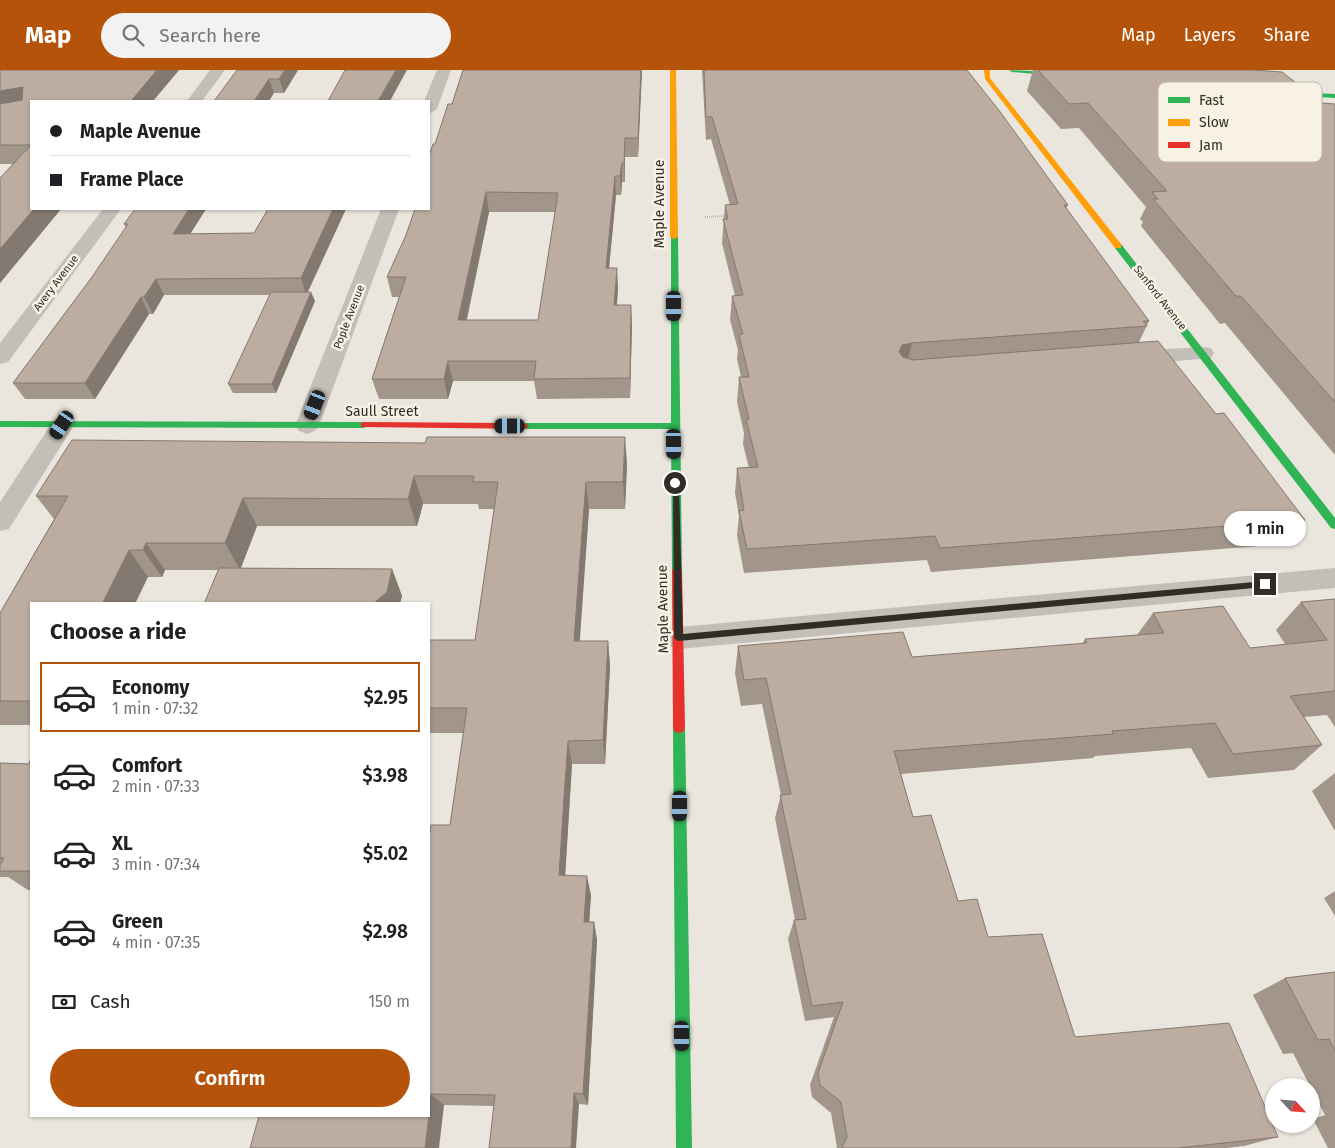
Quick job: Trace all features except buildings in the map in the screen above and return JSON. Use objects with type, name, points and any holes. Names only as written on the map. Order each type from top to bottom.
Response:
[{"type":"street","points":[[195,100],[218,70]]},
{"type":"street","points":[[430,106],[444,70]]},
{"type":"street","name":"Maple Avenue","points":[[673,70],[674,426],[684,1148]]},
{"type":"street","name":"Sanford Avenue","points":[[987,70],[987,78],[1203,353],[1335,525]]},
{"type":"street","points":[[1012,70],[1080,76]]},
{"type":"street","points":[[1322,95],[1335,96]]},
{"type":"street","name":"Avery Avenue","points":[[0,357],[111,210]]},
{"type":"street","name":"Pople Avenue","points":[[307,426],[390,210]]},
{"type":"street","points":[[1108,360],[1203,353]]},
{"type":"street","name":"Saull Street","points":[[0,424],[674,426]]},
{"type":"street","points":[[0,522],[62,425]]},
{"type":"street","points":[[678,638],[1335,578]]},
{"type":"path","points":[[705,217],[731,216]]},
{"type":"traffic: fast","points":[[1012,70],[1070,75]]},
{"type":"traffic: fast","points":[[1322,95],[1335,96]]},
{"type":"traffic: fast","points":[[674,237],[677,570]]},
{"type":"traffic: fast","points":[[1118,246],[1335,525]]},
{"type":"traffic: fast","points":[[0,424],[364,425]]},
{"type":"traffic: fast","points":[[524,426],[674,426]]},
{"type":"traffic: fast","points":[[679,728],[684,1148]]},
{"type":"traffic: slow","points":[[673,70],[674,237]]},
{"type":"traffic: slow","points":[[987,70],[987,78],[1118,246]]},
{"type":"traffic: jam","points":[[364,425],[524,426]]},
{"type":"traffic: jam","points":[[677,570],[679,728]]},
{"type":"route","points":[[675,483],[678,638],[1265,584]]}]
